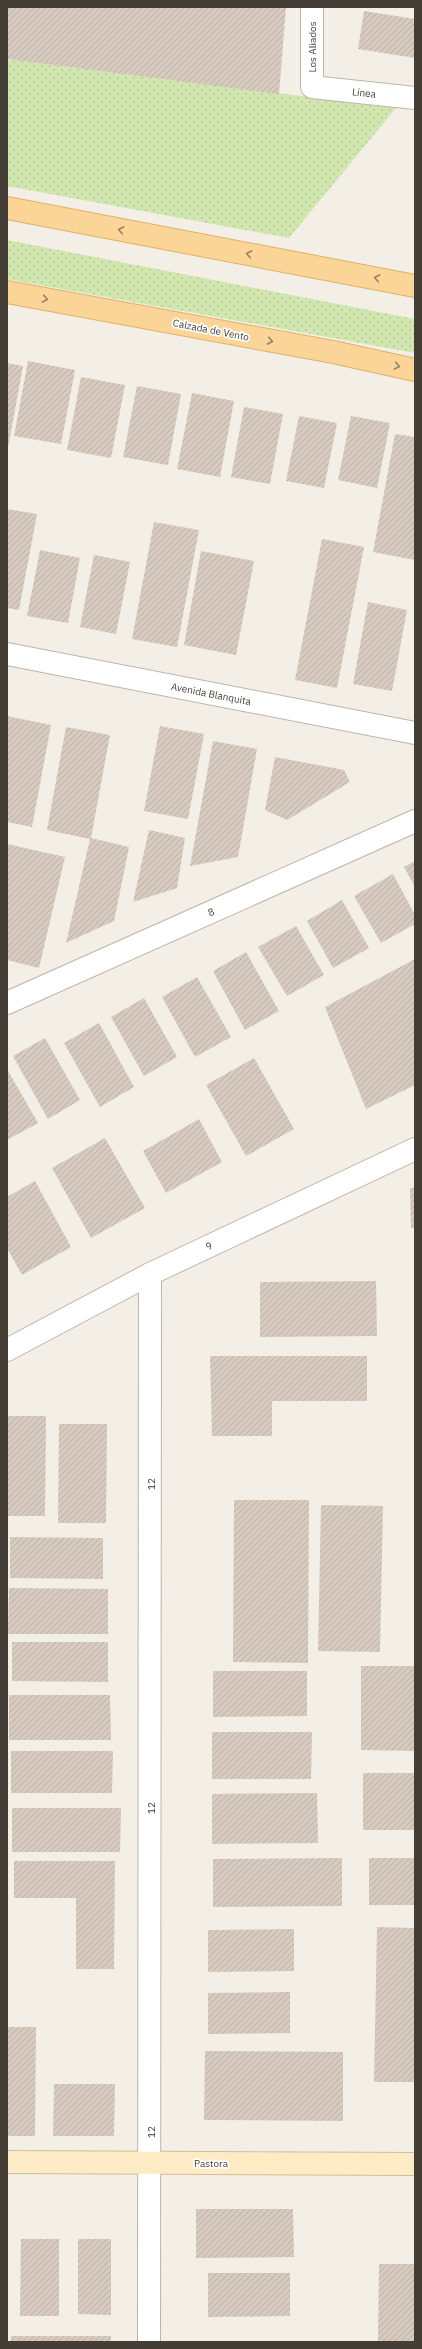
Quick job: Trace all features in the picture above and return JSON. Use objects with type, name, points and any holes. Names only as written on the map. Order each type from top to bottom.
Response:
[{"type":"main road","points":[[7,208],[415,286]]},
{"type":"main road","name":"Calzada de Vento","points":[[7,292],[333,352],[415,370]]},
{"type":"street","name":"Los Aliados","points":[[312,7],[312,87]]},
{"type":"street","name":"Línea","points":[[312,87],[415,98]]},
{"type":"street","name":"Avenida Blanquita","points":[[7,654],[415,733]]},
{"type":"street","name":"8","points":[[8,1002],[415,821]]},
{"type":"street","name":"9","points":[[7,1350],[150,1274],[415,1149]]},
{"type":"street","name":"12","points":[[150,1274],[150,2342]]},
{"type":"street","name":"Pastora","points":[[7,2162],[415,2164]]},
{"type":"green space","points":[[7,59],[396,108],[289,238],[7,186]]},
{"type":"green space","points":[[7,240],[415,319],[415,353],[7,279]]},
{"type":"building","points":[[7,7],[286,7],[279,94],[7,59]]},
{"type":"building","points":[[364,11],[415,19],[415,58],[358,49]]},
{"type":"building","points":[[28,361],[75,370],[61,444],[14,436]]},
{"type":"building","points":[[7,363],[23,366],[8,448],[7,448]]},
{"type":"building","points":[[81,377],[125,385],[111,458],[67,450]]},
{"type":"building","points":[[137,386],[181,394],[168,465],[123,457]]},
{"type":"building","points":[[192,393],[234,401],[220,477],[177,469]]},
{"type":"building","points":[[244,407],[283,414],[270,484],[231,477]]},
{"type":"building","points":[[299,416],[337,423],[324,488],[286,481]]},
{"type":"building","points":[[351,416],[390,423],[377,488],[338,480]]},
{"type":"building","points":[[395,434],[415,437],[415,560],[373,552]]},
{"type":"building","points":[[7,509],[37,514],[19,610],[7,608]]},
{"type":"building","points":[[154,522],[199,530],[177,647],[132,639]]},
{"type":"building","points":[[322,539],[364,547],[337,688],[295,680]]},
{"type":"building","points":[[40,550],[80,558],[68,623],[27,616]]},
{"type":"building","points":[[201,551],[254,561],[236,655],[184,645]]},
{"type":"building","points":[[94,555],[130,562],[116,634],[80,627]]},
{"type":"building","points":[[368,602],[407,610],[392,691],[353,684]]},
{"type":"building","points":[[7,716],[51,725],[32,827],[7,822]]},
{"type":"building","points":[[160,726],[204,734],[188,819],[144,811]]},
{"type":"building","points":[[66,727],[110,735],[91,838],[129,847],[114,921],[66,943],[90,839],[47,830]]},
{"type":"building","points":[[213,741],[257,749],[238,857],[190,866]]},
{"type":"building","points":[[275,757],[344,770],[350,782],[287,820],[265,810]]},
{"type":"building","points":[[149,830],[185,838],[177,888],[133,902]]},
{"type":"building","points":[[7,844],[65,857],[39,968],[7,960]]},
{"type":"building","points":[[415,861],[415,887],[404,867]]},
{"type":"building","points":[[393,874],[415,915],[415,924],[381,943],[354,896]]},
{"type":"building","points":[[342,900],[369,948],[333,968],[307,921]]},
{"type":"building","points":[[296,926],[324,975],[287,996],[258,947]]},
{"type":"building","points":[[246,952],[279,1011],[245,1030],[213,971]]},
{"type":"building","points":[[415,959],[415,1085],[366,1109],[325,1007]]},
{"type":"building","points":[[197,977],[231,1037],[195,1057],[162,997]]},
{"type":"building","points":[[144,998],[177,1057],[144,1076],[111,1017]]},
{"type":"building","points":[[99,1023],[134,1087],[100,1107],[64,1043]]},
{"type":"building","points":[[45,1038],[80,1100],[48,1119],[13,1056]]},
{"type":"building","points":[[254,1058],[294,1129],[246,1156],[206,1085]]},
{"type":"building","points":[[7,1069],[38,1123],[7,1140]]},
{"type":"building","points":[[199,1119],[222,1162],[166,1193],[143,1151]]},
{"type":"building","points":[[105,1138],[145,1208],[91,1238],[52,1168]]},
{"type":"building","points":[[35,1181],[71,1247],[22,1275],[7,1248],[7,1197]]},
{"type":"building","points":[[410,1188],[415,1188],[415,1228],[411,1228]]},
{"type":"building","points":[[376,1281],[377,1336],[260,1337],[260,1282]]},
{"type":"building","points":[[210,1356],[367,1356],[367,1401],[272,1401],[272,1436],[212,1436]]},
{"type":"building","points":[[7,1416],[46,1416],[45,1516],[7,1516]]},
{"type":"building","points":[[59,1424],[107,1424],[106,1523],[58,1523]]},
{"type":"building","points":[[234,1500],[309,1500],[308,1663],[233,1662]]},
{"type":"building","points":[[321,1505],[383,1506],[380,1652],[318,1651]]},
{"type":"building","points":[[10,1537],[103,1538],[103,1579],[10,1578]]},
{"type":"building","points":[[9,1588],[108,1589],[108,1634],[8,1634]]},
{"type":"building","points":[[12,1642],[108,1642],[108,1682],[12,1681]]},
{"type":"building","points":[[361,1666],[415,1666],[415,1751],[361,1750]]},
{"type":"building","points":[[213,1671],[307,1671],[307,1716],[213,1717]]},
{"type":"building","points":[[9,1695],[110,1695],[111,1740],[9,1740]]},
{"type":"building","points":[[212,1732],[312,1732],[311,1779],[212,1779]]},
{"type":"building","points":[[11,1751],[113,1751],[112,1793],[11,1793]]},
{"type":"building","points":[[363,1773],[415,1773],[415,1830],[363,1830]]},
{"type":"building","points":[[317,1793],[318,1843],[212,1844],[212,1794]]},
{"type":"building","points":[[12,1808],[121,1808],[120,1852],[12,1852]]},
{"type":"building","points":[[342,1858],[342,1906],[213,1907],[213,1859]]},
{"type":"building","points":[[369,1858],[415,1858],[415,1905],[369,1905]]},
{"type":"building","points":[[14,1861],[115,1861],[114,1969],[76,1969],[76,1898],[14,1898]]},
{"type":"building","points":[[377,1927],[415,1928],[415,2082],[374,2082]]},
{"type":"building","points":[[294,1929],[294,1971],[208,1972],[208,1930]]},
{"type":"building","points":[[290,1992],[290,2033],[208,2034],[208,1993]]},
{"type":"building","points":[[7,2027],[36,2027],[35,2136],[7,2136]]},
{"type":"building","points":[[205,2051],[343,2052],[343,2121],[204,2120]]},
{"type":"building","points":[[54,2084],[115,2084],[114,2136],[53,2136]]},
{"type":"building","points":[[196,2209],[293,2209],[294,2257],[196,2258]]},
{"type":"building","points":[[21,2239],[59,2239],[59,2316],[20,2316]]},
{"type":"building","points":[[78,2239],[111,2239],[111,2315],[78,2314]]},
{"type":"building","points":[[379,2264],[415,2264],[415,2342],[378,2342]]},
{"type":"building","points":[[208,2273],[290,2273],[290,2316],[208,2317]]},
{"type":"building","points":[[11,2336],[111,2336],[111,2342],[11,2342]]}]
